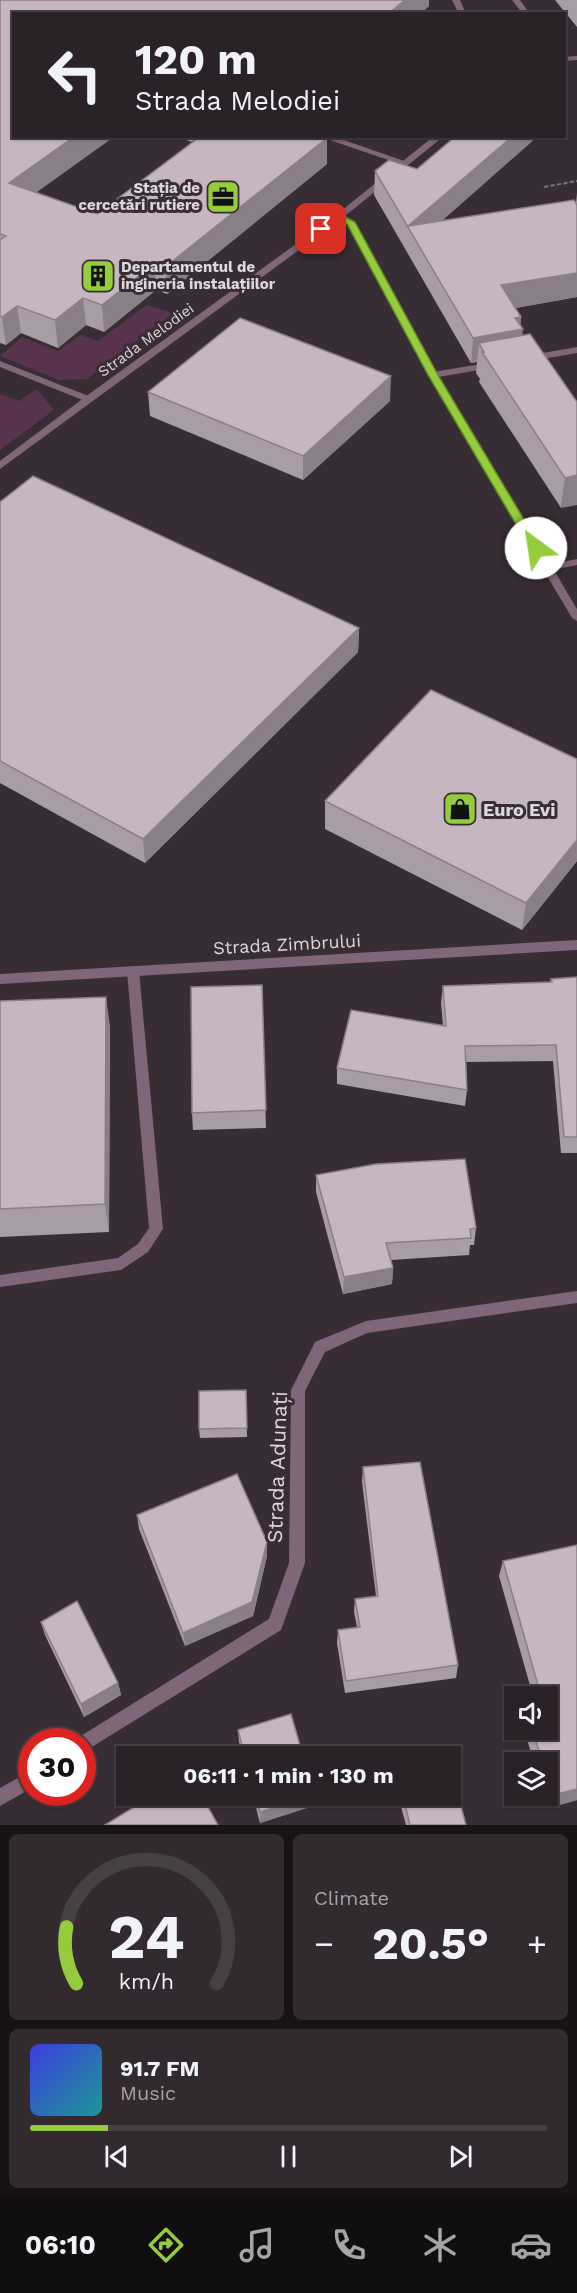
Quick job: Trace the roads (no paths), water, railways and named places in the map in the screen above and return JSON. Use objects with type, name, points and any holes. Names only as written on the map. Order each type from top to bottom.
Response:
[{"type":"street","points":[[516,0],[525,12]]},
{"type":"street","points":[[328,138],[406,163]]},
{"type":"street","name":"Strada Melodiei","points":[[0,466],[88,399],[339,218],[437,138]]},
{"type":"street","points":[[339,218],[351,222],[433,375],[577,618]]},
{"type":"street","points":[[526,359],[577,350]]},
{"type":"street","points":[[433,375],[502,363]]},
{"type":"street","points":[[0,364],[88,399]]},
{"type":"street","points":[[547,568],[577,562]]},
{"type":"street","name":"Strada Zimbrului","points":[[0,979],[577,945]]},
{"type":"street","points":[[0,1281],[121,1264],[143,1248],[156,1229],[133,971]]},
{"type":"street","name":"Strada Adunați","points":[[96,1736],[275,1624],[297,1563],[298,1389],[320,1347],[366,1327],[577,1297]]},
{"type":"street","points":[[0,1798],[18,1787]]},
{"type":"place","name":"Stația de cercetări rutiere","points":[[223,197]]},
{"type":"place","name":"Departamentul de ingineria instalațiilor","points":[[98,276]]},
{"type":"place","name":"Euro Evi","points":[[460,809]]}]
